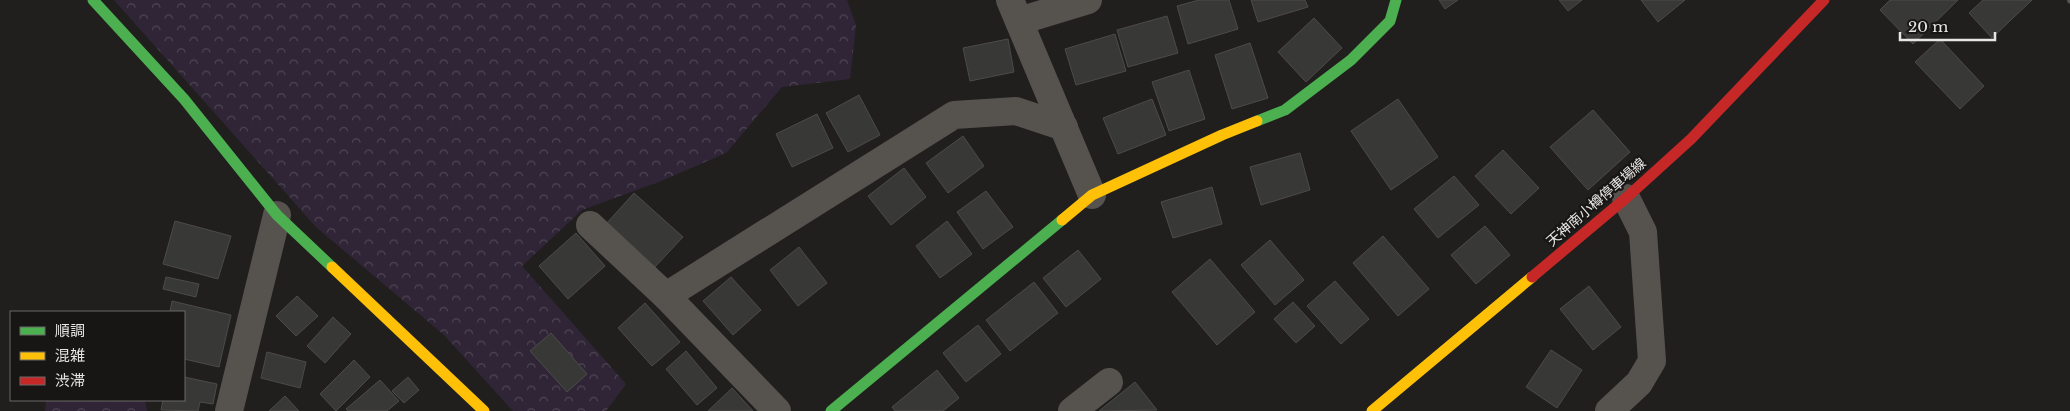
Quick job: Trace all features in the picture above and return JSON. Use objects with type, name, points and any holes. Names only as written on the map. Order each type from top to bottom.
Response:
[{"type":"street","points":[[94,0],[184,99],[277,215],[484,411]]},
{"type":"street","points":[[1088,0],[1015,11],[1092,195]]},
{"type":"street","points":[[830,411],[1092,195],[1222,135],[1286,110],[1351,60],[1390,21],[1396,0]]},
{"type":"street","name":"天神南小樽停車場線","points":[[1372,411],[1626,198],[1691,139],[1824,0]]},
{"type":"street","points":[[666,296],[954,115],[1016,111],[1064,127]]},
{"type":"street","points":[[1609,411],[1639,383],[1652,362],[1643,232],[1626,198]]},
{"type":"street","points":[[229,411],[277,215]]},
{"type":"street","points":[[590,225],[666,296],[777,411]]},
{"type":"street","points":[[1072,411],[1109,382]]},
{"type":"green space","points":[[114,0],[847,0],[856,25],[850,79],[782,87],[726,153],[661,181],[582,210],[522,266],[626,384],[606,411],[513,411],[444,335],[316,227]]},
{"type":"green space","points":[[46,401],[145,401],[147,411],[45,411]]},
{"type":"building","points":[[1199,0],[1229,0],[1238,29],[1188,44],[1177,6]]},
{"type":"building","points":[[1251,0],[1305,0],[1308,7],[1258,22]]},
{"type":"building","points":[[1439,0],[1458,0],[1445,9]]},
{"type":"building","points":[[1559,0],[1582,0],[1568,11]]},
{"type":"building","points":[[1641,0],[1685,0],[1658,22]]},
{"type":"building","points":[[1890,0],[1958,0],[1913,44],[1880,10]]},
{"type":"building","points":[[1983,0],[2032,0],[1992,38],[1969,13]]},
{"type":"building","points":[[1167,16],[1178,53],[1128,67],[1117,30]]},
{"type":"building","points":[[1314,18],[1342,48],[1306,82],[1278,52]]},
{"type":"building","points":[[1115,34],[1126,71],[1076,85],[1065,49]]},
{"type":"building","points":[[1008,39],[1014,72],[970,81],[963,48]]},
{"type":"building","points":[[1940,39],[1984,86],[1960,109],[1915,62]]},
{"type":"building","points":[[1250,43],[1268,98],[1232,109],[1215,55]]},
{"type":"building","points":[[1189,70],[1205,119],[1169,131],[1152,82]]},
{"type":"building","points":[[859,95],[880,135],[848,152],[826,113]]},
{"type":"building","points":[[1152,99],[1166,135],[1118,154],[1103,118]]},
{"type":"building","points":[[1398,99],[1438,157],[1391,190],[1351,131]]},
{"type":"building","points":[[1593,110],[1630,152],[1588,190],[1550,147]]},
{"type":"building","points":[[817,114],[833,148],[792,167],[776,134]]},
{"type":"building","points":[[963,136],[984,166],[948,193],[926,163]]},
{"type":"building","points":[[1503,150],[1539,188],[1511,214],[1475,176]]},
{"type":"building","points":[[1300,153],[1310,190],[1261,205],[1250,167]]},
{"type":"building","points":[[904,168],[926,197],[891,225],[868,196]]},
{"type":"building","points":[[1454,176],[1479,205],[1438,238],[1414,209]]},
{"type":"building","points":[[1212,187],[1222,224],[1173,238],[1161,202]]},
{"type":"building","points":[[986,191],[1013,227],[983,249],[957,212]]},
{"type":"building","points":[[634,193],[683,237],[654,268],[606,224]]},
{"type":"building","points":[[175,221],[231,236],[218,279],[163,264]]},
{"type":"building","points":[[947,221],[972,254],[940,278],[916,246]]},
{"type":"building","points":[[1485,226],[1510,255],[1476,284],[1451,255]]},
{"type":"building","points":[[576,233],[605,266],[568,299],[539,266]]},
{"type":"building","points":[[1383,236],[1429,289],[1398,316],[1353,263]]},
{"type":"building","points":[[1270,240],[1304,280],[1275,305],[1241,265]]},
{"type":"building","points":[[799,247],[827,283],[798,306],[770,270]]},
{"type":"building","points":[[1078,250],[1101,279],[1066,307],[1043,278]]},
{"type":"building","points":[[1210,259],[1255,312],[1217,345],[1172,292]]},
{"type":"building","points":[[166,277],[199,284],[196,297],[163,289]]},
{"type":"building","points":[[731,277],[761,310],[733,335],[703,301]]},
{"type":"building","points":[[1335,281],[1369,319],[1341,344],[1307,306]]},
{"type":"building","points":[[1034,282],[1058,313],[1010,351],[986,320]]},
{"type":"building","points":[[1589,286],[1621,327],[1593,350],[1560,309]]},
{"type":"building","points":[[297,296],[318,316],[296,336],[276,316]]},
{"type":"building","points":[[172,301],[231,315],[219,367],[185,359],[185,311],[170,311]]},
{"type":"building","points":[[1293,302],[1315,326],[1296,343],[1274,319]]},
{"type":"building","points":[[645,303],[680,342],[652,366],[618,328]]},
{"type":"building","points":[[333,317],[351,334],[325,363],[307,346]]},
{"type":"building","points":[[978,325],[1001,354],[966,382],[943,353]]},
{"type":"building","points":[[551,333],[587,374],[567,392],[530,351]]},
{"type":"building","points":[[1551,350],[1582,370],[1557,408],[1526,387]]},
{"type":"building","points":[[686,351],[717,388],[697,405],[666,369]]},
{"type":"building","points":[[267,352],[306,362],[300,388],[261,378]]},
{"type":"building","points":[[354,360],[370,377],[336,411],[320,394]]},
{"type":"building","points":[[937,370],[959,398],[943,411],[895,411],[892,407]]},
{"type":"building","points":[[185,377],[217,384],[213,404],[200,402],[198,411],[161,410],[163,401],[185,401]]},
{"type":"building","points":[[408,377],[419,390],[404,403],[392,391]]},
{"type":"building","points":[[380,380],[399,401],[387,411],[348,411],[346,409]]},
{"type":"building","points":[[1135,382],[1157,410],[1099,411]]},
{"type":"building","points":[[732,388],[753,411],[708,411]]},
{"type":"building","points":[[285,396],[299,411],[269,411]]},
{"type":"traffic: fast","points":[[93,0],[184,99],[277,215],[332,267]]},
{"type":"traffic: fast","points":[[1257,121],[1285,110],[1351,60],[1390,21],[1396,0]]},
{"type":"traffic: fast","points":[[831,411],[1062,220]]},
{"type":"traffic: slow","points":[[1062,220],[1092,195],[1222,135],[1257,121]]},
{"type":"traffic: slow","points":[[332,267],[484,411]]},
{"type":"traffic: slow","points":[[1372,411],[1532,277]]},
{"type":"traffic: jam","points":[[1532,277],[1626,198],[1691,139],[1824,0]]}]
